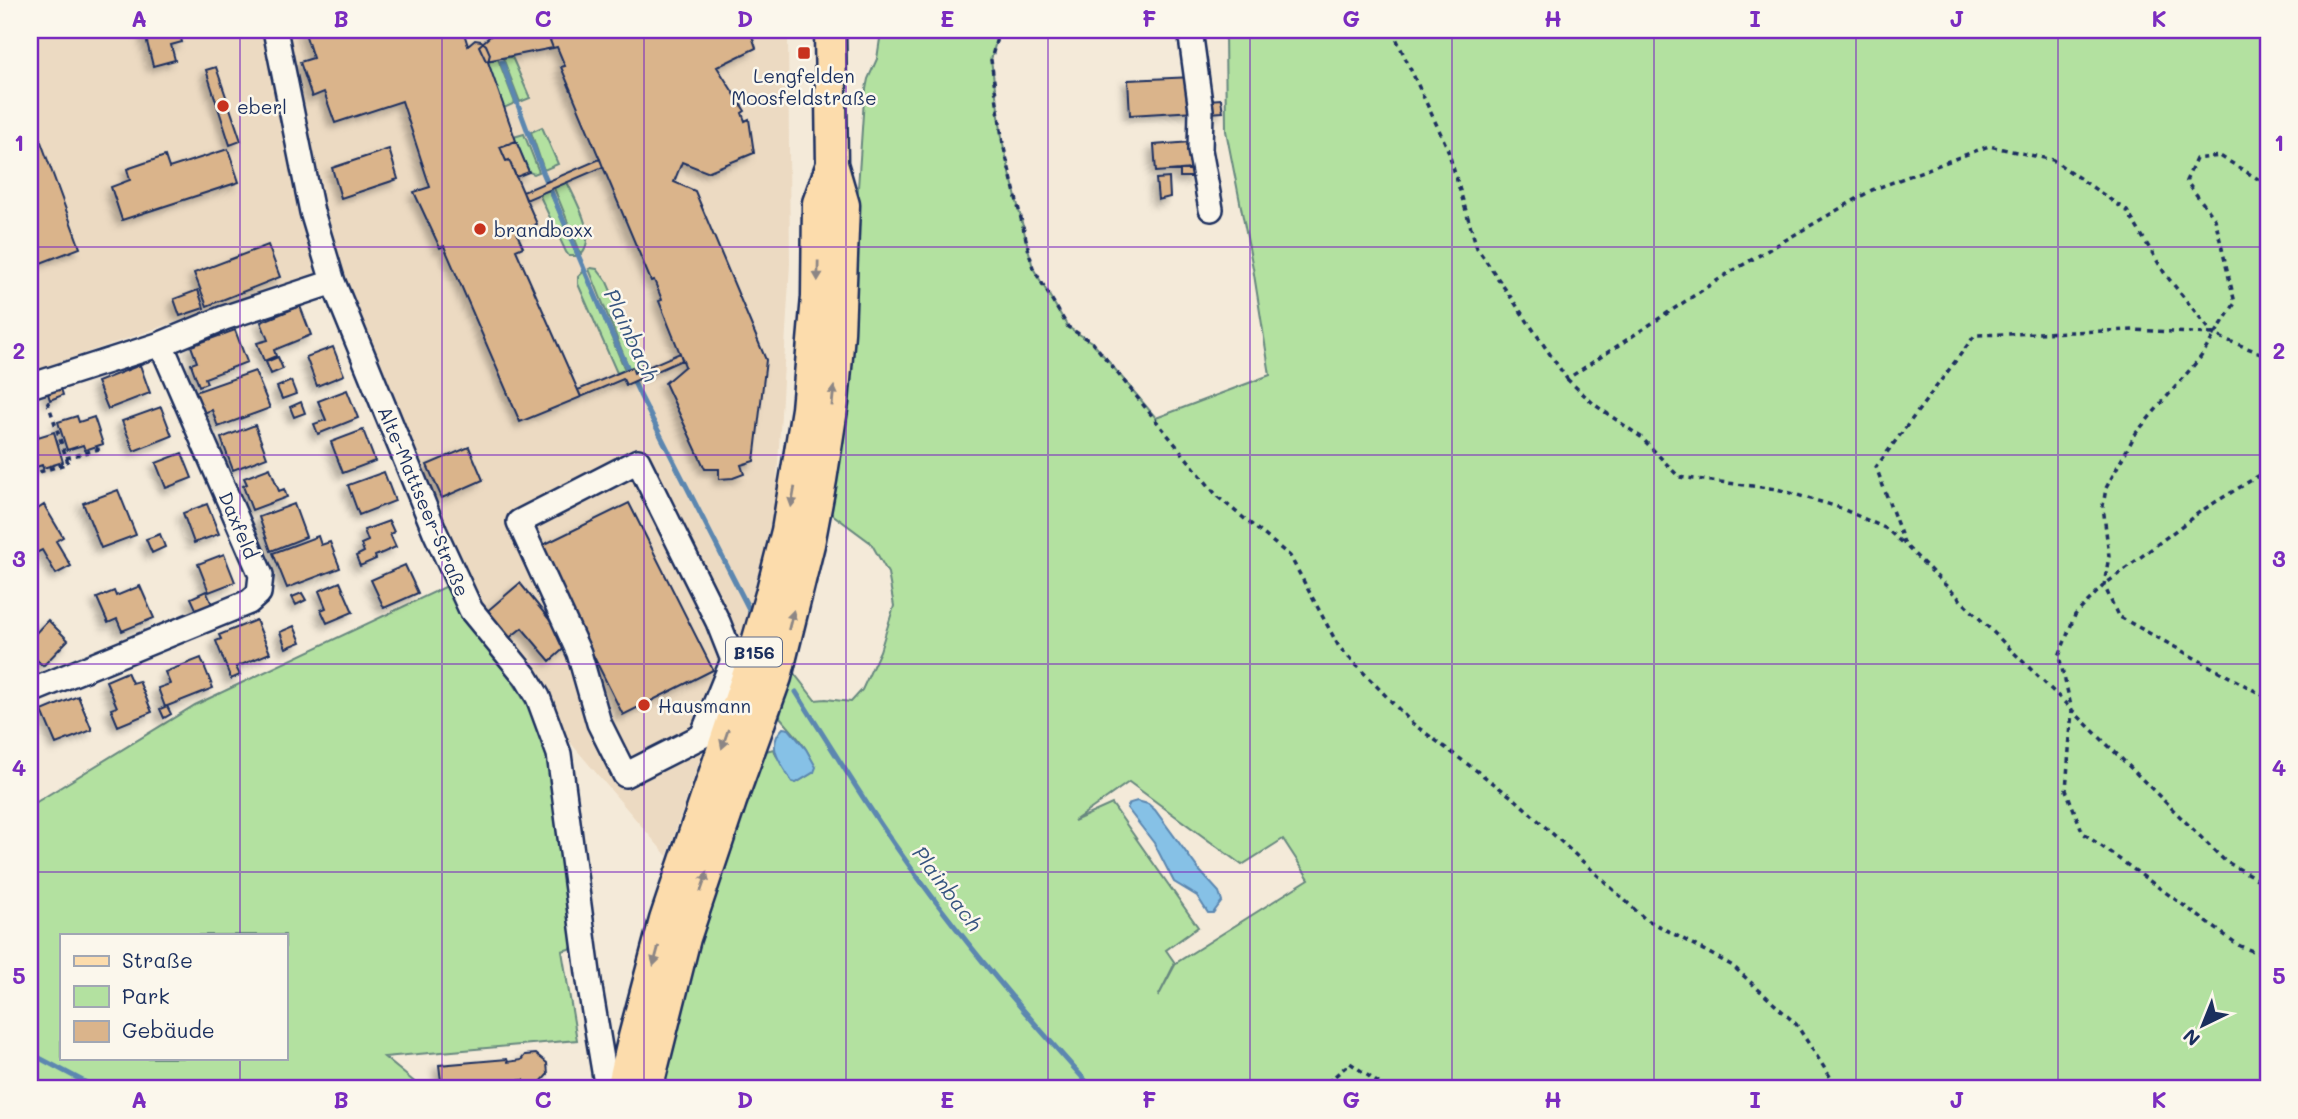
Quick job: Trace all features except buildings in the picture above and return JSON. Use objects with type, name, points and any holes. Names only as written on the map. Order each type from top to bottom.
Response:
[{"type":"main road","name":"B156","points":[[647,1089],[685,938],[776,677],[809,544],[831,416],[839,333],[844,205],[832,164],[830,30]]},
{"type":"main road","name":"B156","points":[[614,1086],[634,1037],[665,920],[748,674],[787,530],[807,409],[817,297],[818,202],[832,164]]},
{"type":"street","name":"Alte-Mattseer-Straße","points":[[275,30],[312,212],[332,282],[435,532],[471,610],[526,677],[547,717],[559,754],[590,988],[614,1086]]},
{"type":"street","points":[[1190,30],[1201,110],[1200,150],[1211,209]]},
{"type":"street","points":[[35,384],[161,344],[224,318],[332,282]]},
{"type":"street","name":"Daxfeld","points":[[30,688],[44,686],[249,602],[259,593],[261,575],[161,344]]},
{"type":"street","points":[[638,461],[718,622],[733,660],[702,736],[625,775],[599,723],[579,653],[519,522],[638,461]]},
{"type":"path","points":[[999,30],[991,60],[1003,144],[1033,268],[1068,327],[1093,342],[1218,497],[1290,556],[1339,647],[1412,723],[1516,800],[1644,918],[1733,967],[1796,1024],[1838,1089]]},
{"type":"path","points":[[1396,30],[1395,36],[1447,146],[1477,248],[1567,379],[1595,405],[1641,437],[1679,477],[1777,489],[1838,507],[1887,529],[2225,861],[2268,885]]},
{"type":"path","points":[[1567,379],[1727,274],[1872,190],[1989,146],[2053,160],[2127,211],[2165,274],[2214,335]]},
{"type":"path","points":[[2268,185],[2220,156],[2196,159],[2186,181],[2215,219],[2235,303],[2188,374],[2136,433],[2106,488],[2103,506],[2109,556],[2104,585],[2118,615],[2268,698]]},
{"type":"path","points":[[1905,545],[1876,467],[1975,335],[2134,330],[2214,335],[2268,356]]},
{"type":"path","points":[[30,475],[68,463],[35,384]]},
{"type":"path","points":[[66,458],[103,448]]},
{"type":"path","points":[[2268,470],[2201,511],[2104,585],[2075,615],[2059,656],[2072,710],[2066,790],[2083,833],[2240,946],[2268,957]]},
{"type":"path","points":[[1320,1089],[1350,1063],[1387,1089]]},
{"type":"shaded area","points":[[30,30],[788,30],[790,264],[776,497],[760,592],[738,663],[723,693],[667,856],[569,741],[545,741],[509,676],[465,618],[447,586],[318,273],[30,372]]},
{"type":"green space","points":[[876,30],[999,30],[991,60],[1003,144],[1033,268],[1068,327],[1093,343],[1156,418],[1270,375],[1253,268],[1226,131],[1225,30],[2268,30],[2268,1089],[659,1089],[708,908],[761,752],[774,749],[796,783],[814,772],[806,749],[780,717],[781,704],[793,672],[815,700],[851,702],[862,690],[880,651],[894,606],[888,573],[871,543],[828,511],[856,266],[864,99],[868,79],[877,59],[880,39]],"holes":[[[1129,782],[1242,865],[1283,839],[1309,879],[1176,963],[1158,997],[1175,963],[1166,950],[1198,927],[1112,804],[1074,821]]]},
{"type":"green space","points":[[512,57],[530,98],[520,102],[503,58]]},
{"type":"green space","points":[[498,59],[515,103],[504,108],[488,62]]},
{"type":"green space","points":[[542,127],[558,164],[544,170],[531,132]]},
{"type":"green space","points":[[524,134],[539,172],[534,174],[529,172],[514,137]]},
{"type":"green space","points":[[567,182],[586,229],[586,247],[581,254],[554,188]]},
{"type":"green space","points":[[549,190],[577,256],[569,256],[566,252],[539,194]]},
{"type":"green space","points":[[589,269],[597,269],[607,282],[642,363],[641,370],[634,373],[632,368],[629,368]]},
{"type":"green space","points":[[584,271],[625,370],[617,373],[578,284],[578,277]]},
{"type":"green space","points":[[447,586],[480,641],[509,676],[545,741],[576,947],[562,951],[577,1040],[384,1057],[423,1089],[30,1089],[30,806],[195,705]]},
{"type":"water","points":[[783,728],[789,729],[806,749],[816,767],[814,772],[796,783],[792,782],[780,762],[775,748],[775,742]]},
{"type":"water","points":[[1137,801],[1148,804],[1155,810],[1199,870],[1219,892],[1222,901],[1213,913],[1208,913],[1197,896],[1174,882],[1154,843],[1127,808],[1130,803]]},
{"type":"waterway","name":"Plainbach","points":[[502,62],[542,170],[610,330],[640,395],[752,615]]},
{"type":"waterway","name":"Plainbach","points":[[796,692],[856,787],[939,907],[1003,987],[1093,1089]]},
{"type":"waterway","points":[[30,1053],[98,1089]]},
{"type":"place","name":"Lengfelden Moosfeldstraße","points":[[804,53]]},
{"type":"place","name":"eberl","points":[[223,106]]},
{"type":"place","name":"brandboxx","points":[[480,229]]},
{"type":"place","name":"Hausmann","points":[[644,705]]}]
